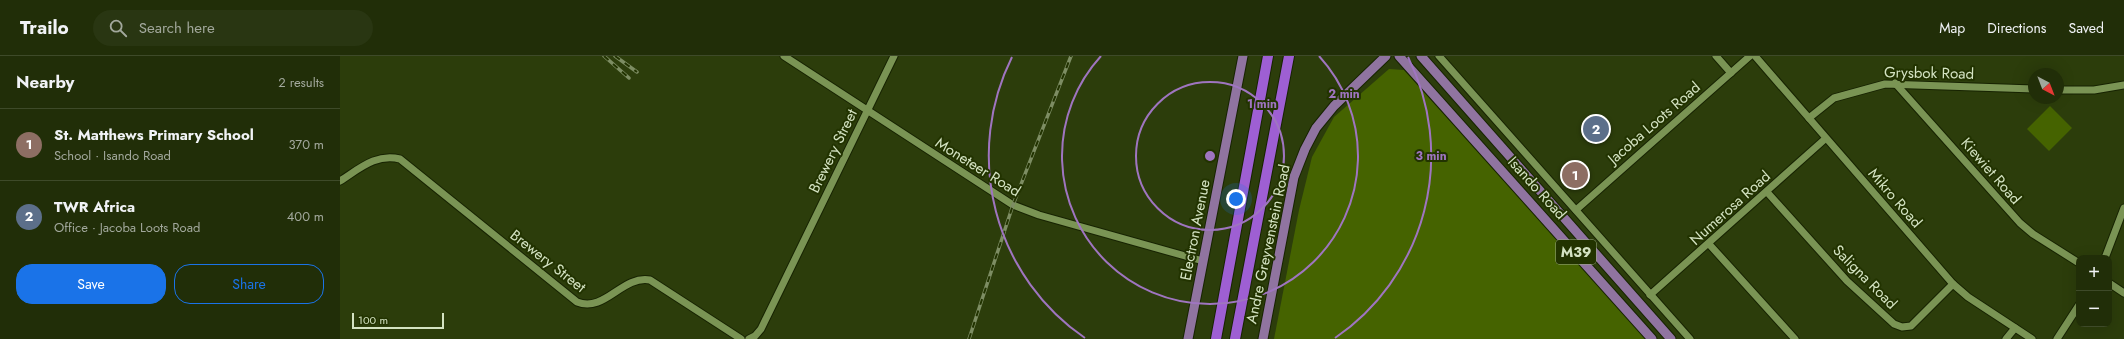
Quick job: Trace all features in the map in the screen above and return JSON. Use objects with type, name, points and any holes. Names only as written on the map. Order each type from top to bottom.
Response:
[{"type":"highway","points":[[1216,339],[1268,56]]},
{"type":"highway","points":[[1235,339],[1289,56]]},
{"type":"main road","name":"Electron Avenue","points":[[1188,339],[1243,56]]},
{"type":"main road","name":"Andre Greyvenstein Road","points":[[1263,339],[1290,198],[1302,155],[1309,139],[1325,116],[1386,56]]},
{"type":"main road","name":"Andre Greyvenstein Road","points":[[1379,64],[1394,56]]},
{"type":"main road","name":"Isando Road","points":[[1399,56],[1652,339]]},
{"type":"main road","name":"Isando Road","points":[[1422,56],[1670,339]]},
{"type":"street","name":"Moneteer Road","points":[[784,56],[867,112],[1013,205],[1039,215],[1203,261]]},
{"type":"street","name":"Brewery Street","points":[[749,339],[755,336],[761,328],[894,56]]},
{"type":"street","name":"Isando Road","points":[[1439,56],[1690,339]]},
{"type":"street","points":[[1716,56],[1731,73]]},
{"type":"street","name":"Jacoba Loots Road","points":[[1576,210],[1750,56]]},
{"type":"street","name":"Mikro Road","points":[[1755,56],[1809,118],[1825,139],[1953,284],[1968,297],[2032,339]]},
{"type":"street","name":"Grysbok Road","points":[[1809,118],[1834,98],[1871,87],[1895,83],[2028,89]]},
{"type":"street","name":"Kiewiet Road","points":[[1895,83],[2020,223],[2033,234],[2076,262]]},
{"type":"street","points":[[2064,90],[2094,90],[2124,85]]},
{"type":"street","name":"Numerosa Road","points":[[1650,295],[1825,139]]},
{"type":"street","name":"Brewery Street","points":[[340,181],[377,159],[391,156],[406,162],[577,302],[583,304],[594,304],[632,281],[638,279],[650,280],[741,339]]},
{"type":"street","name":"Saligna Road","points":[[1767,192],[1847,281],[1894,324],[1902,327],[1912,326],[1953,284]]},
{"type":"street","points":[[2107,255],[2124,208]]},
{"type":"street","points":[[1709,244],[1795,339]]},
{"type":"street","points":[[2112,285],[2124,293]]},
{"type":"street","points":[[2057,339],[2076,310]]},
{"type":"street","points":[[2006,339],[2015,328]]},
{"type":"green space","points":[[1389,69],[1404,70],[1646,339],[1274,339],[1299,210],[1312,157],[1334,117]]},
{"type":"green space","points":[[2050,106],[2072,128],[2049,151],[2027,129]]},
{"type":"railway","points":[[604,56],[629,78]]},
{"type":"railway","points":[[615,56],[637,72]]},
{"type":"railway","points":[[969,339],[1013,205],[1071,56]]},
{"type":"place","name":"TWR Africa","points":[[1596,129]]},
{"type":"place","name":"St. Matthews Primary School","points":[[1575,175]]}]
